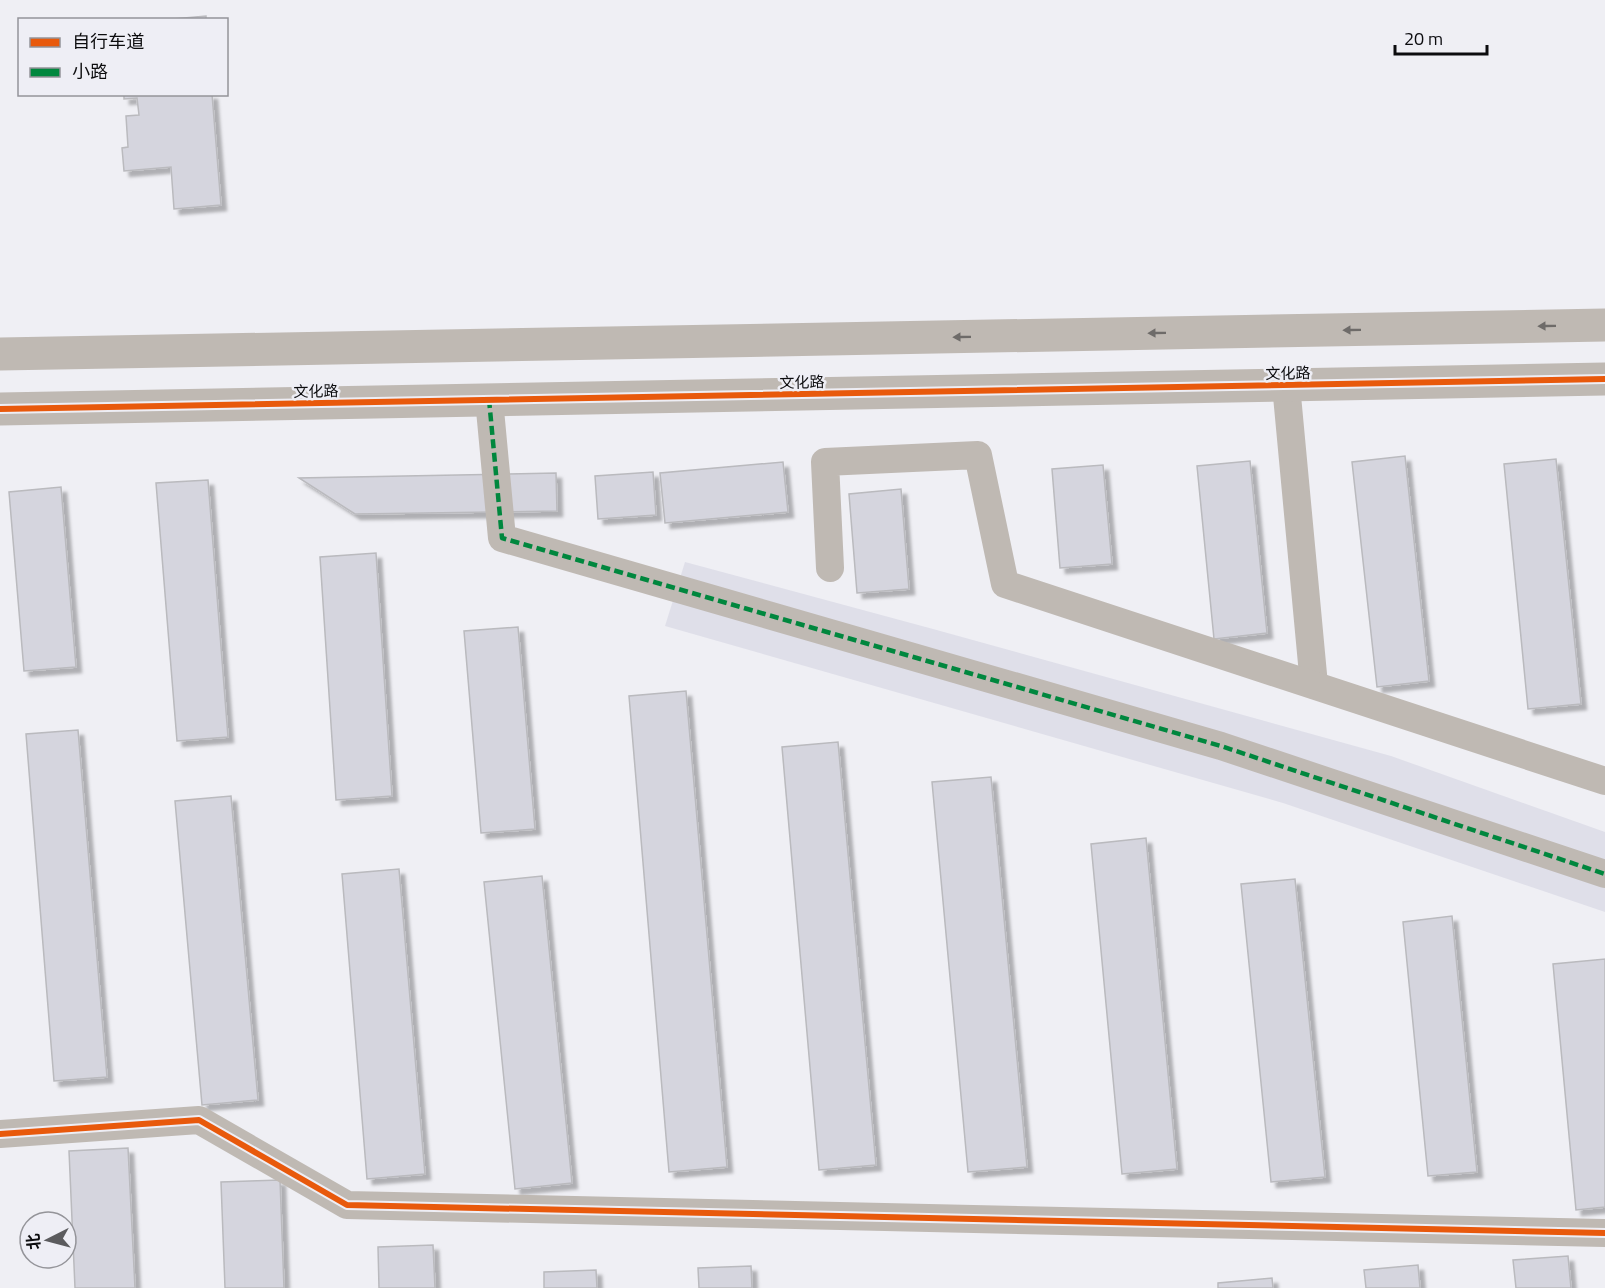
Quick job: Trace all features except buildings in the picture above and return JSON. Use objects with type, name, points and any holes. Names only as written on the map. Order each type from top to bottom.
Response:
[{"type":"street","points":[[0,354],[1605,325]]},
{"type":"street","name":"文化路","points":[[0,409],[1605,379]]},
{"type":"street","points":[[1286,385],[1314,685]]},
{"type":"street","points":[[489,399],[502,538],[1221,746],[1605,874]]},
{"type":"street","points":[[830,568],[825,462],[978,455],[1005,584],[1605,781]]},
{"type":"street","points":[[0,1134],[199,1119],[347,1205],[1605,1233]]},
{"type":"shaded area","points":[[685,562],[1391,756],[1605,832],[1605,912],[1283,803],[665,626]]},
{"type":"marked path","points":[[489,399],[502,538],[1221,746],[1605,874]]},
{"type":"cycle path","points":[[0,409],[1605,379]]},
{"type":"cycle path","points":[[0,1134],[199,1120],[347,1205],[1605,1233]]}]
